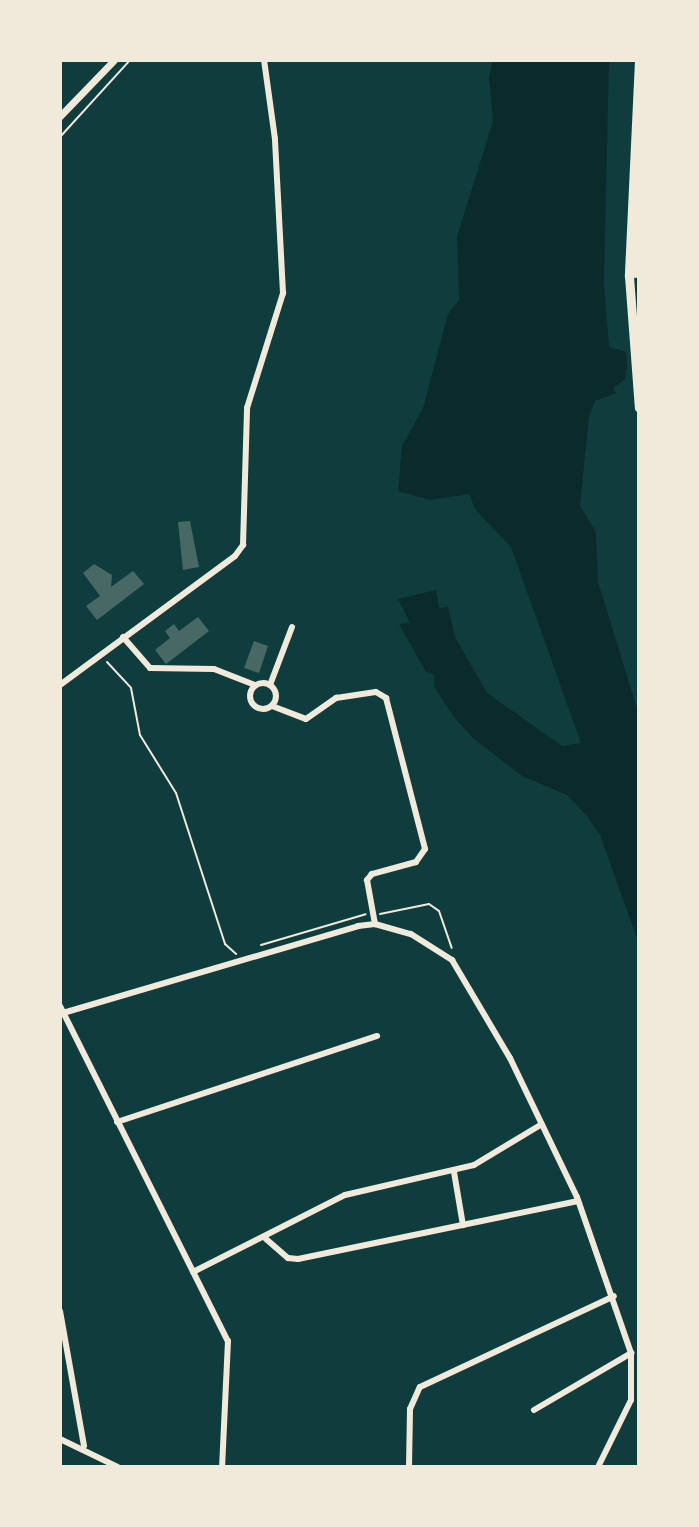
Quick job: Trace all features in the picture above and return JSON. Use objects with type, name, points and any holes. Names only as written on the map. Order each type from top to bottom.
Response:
[{"type":"main road","points":[[639,60],[629,276],[639,408]]},
{"type":"main road","points":[[639,202],[639,356]]},
{"type":"street","points":[[60,116],[114,60]]},
{"type":"street","points":[[60,685],[235,556],[247,531],[247,408],[283,293],[275,139],[264,60]]},
{"type":"street","points":[[272,706],[276,699],[270,685],[292,627]]},
{"type":"street","points":[[123,637],[150,668],[214,669],[255,685],[270,685]]},
{"type":"street","points":[[255,685],[251,703],[257,708],[272,706],[306,719],[336,698],[376,692],[386,698],[425,849],[416,862],[372,874],[367,880],[375,924]]},
{"type":"street","points":[[222,1467],[228,1341],[62,1010],[334,932],[375,924],[411,934],[452,960],[542,1124],[578,1201],[614,1296],[631,1353],[631,1400],[598,1467]]},
{"type":"street","points":[[117,1122],[377,1036]]},
{"type":"street","points":[[193,1272],[266,1239],[345,1195],[454,1172],[542,1124]]},
{"type":"street","points":[[454,1172],[463,1225]]},
{"type":"street","points":[[266,1239],[288,1258],[298,1259],[578,1201]]},
{"type":"street","points":[[409,1467],[410,1409],[420,1387],[614,1296]]},
{"type":"street","points":[[60,1311],[84,1446]]},
{"type":"street","points":[[534,1410],[631,1353]]},
{"type":"street","points":[[60,1439],[84,1446],[118,1467]]},
{"type":"path","points":[[60,137],[130,60]]},
{"type":"path","points":[[102,663],[110,664],[128,683],[140,735],[176,793],[225,944],[235,954]]},
{"type":"water","points":[[493,60],[609,60],[604,283],[609,347],[626,352],[627,367],[625,379],[613,388],[616,393],[595,401],[589,416],[580,506],[596,532],[598,582],[639,715],[639,944],[600,835],[587,816],[567,795],[522,776],[474,739],[453,716],[434,686],[434,675],[426,672],[399,624],[410,623],[398,599],[436,590],[439,608],[448,607],[455,637],[487,693],[562,746],[581,743],[511,547],[475,509],[469,494],[430,500],[398,491],[402,446],[423,408],[448,314],[459,300],[457,237],[493,121],[489,77]]},
{"type":"building","points":[[190,521],[199,567],[183,570],[178,522]]},
{"type":"building","points":[[94,564],[112,575],[111,587],[133,571],[144,584],[97,620],[86,606],[100,596],[83,573]]},
{"type":"building","points":[[198,617],[209,631],[166,664],[155,650],[170,638],[165,631],[174,624],[179,631]]},
{"type":"building","points":[[254,641],[268,646],[259,673],[244,668]]}]
